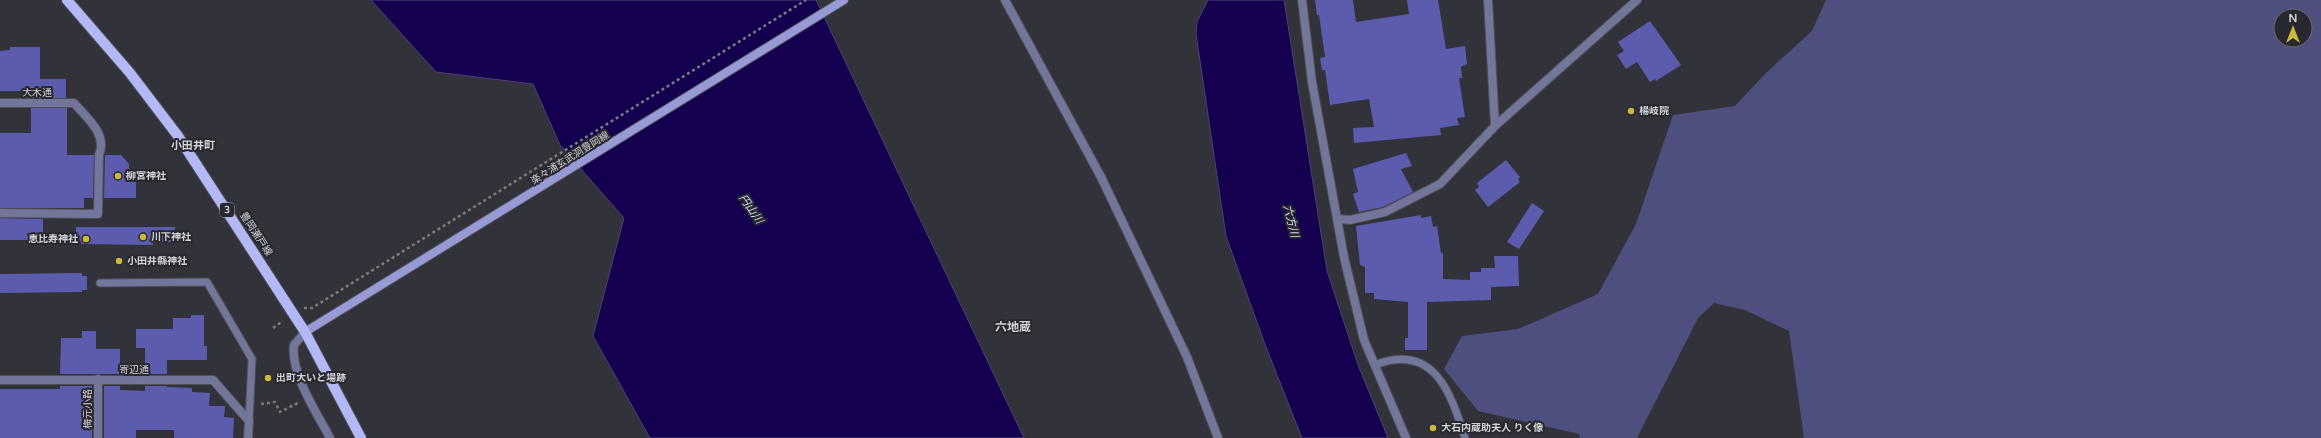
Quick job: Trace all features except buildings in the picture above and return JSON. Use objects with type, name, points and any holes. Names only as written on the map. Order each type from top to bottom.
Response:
[{"type":"main road","name":"豊岡瀬戸線","points":[[67,0],[130,73],[174,130],[305,332],[361,438]]},
{"type":"main road","name":"楽々浦玄武洞豊岡線","points":[[305,332],[844,0]]},
{"type":"street","points":[[1006,0],[1108,192],[1187,357],[1218,438]]},
{"type":"street","points":[[1302,0],[1312,82],[1344,257],[1364,340],[1406,438]]},
{"type":"street","points":[[1488,0],[1495,126]]},
{"type":"street","points":[[1338,219],[1350,220],[1385,212],[1440,184],[1495,126],[1637,0]]},
{"type":"street","name":"大木通","points":[[0,103],[74,103],[99,132],[101,150],[99,155],[98,214],[0,213]]},
{"type":"street","points":[[305,332],[294,345],[294,360],[299,376],[330,438]]},
{"type":"street","name":"梅元小路","points":[[98,379],[98,438]]},
{"type":"street","name":"寄辺通","points":[[0,380],[213,380],[249,421]]},
{"type":"street","points":[[248,438],[249,421]]},
{"type":"lane","points":[[100,283],[207,282],[252,358],[249,421]]},
{"type":"lane","points":[[1375,366],[1399,359],[1428,367],[1446,387],[1453,400],[1465,438]]},
{"type":"path","points":[[312,308],[806,0]]},
{"type":"path","points":[[275,402],[280,412],[298,403]]},
{"type":"shaded area","points":[[1826,0],[2321,0],[2321,438],[1804,438],[1789,331],[1745,310],[1714,303],[1698,318],[1637,438],[1580,438],[1579,434],[1478,411],[1444,369],[1462,336],[1518,329],[1598,294],[1636,224],[1673,115],[1735,106],[1767,72],[1812,31]]},
{"type":"water","name":"円山川","points":[[371,0],[816,0],[1024,438],[650,438],[593,336],[624,218],[560,145],[533,84],[436,72]]},
{"type":"water","name":"六方川","points":[[1208,0],[1284,0],[1327,271],[1358,365],[1388,438],[1302,438],[1266,347],[1226,236],[1196,34],[1197,22]]},
{"type":"place","name":"楊岐院","points":[[1631,111]]},
{"type":"place","name":"柳宮神社","points":[[118,176]]},
{"type":"place","name":"川下神社","points":[[143,237]]},
{"type":"place","name":"恵比寿神社","points":[[86,239]]},
{"type":"place","name":"小田井縣神社","points":[[119,261]]},
{"type":"place","name":"出町大いと場跡","points":[[268,378]]},
{"type":"place","name":"大石内蔵助夫人 りく像","points":[[1433,428]]},
{"type":"district","name":"小田井町","points":[[193,145]]},
{"type":"district","name":"六地蔵","points":[[1013,327]]}]
